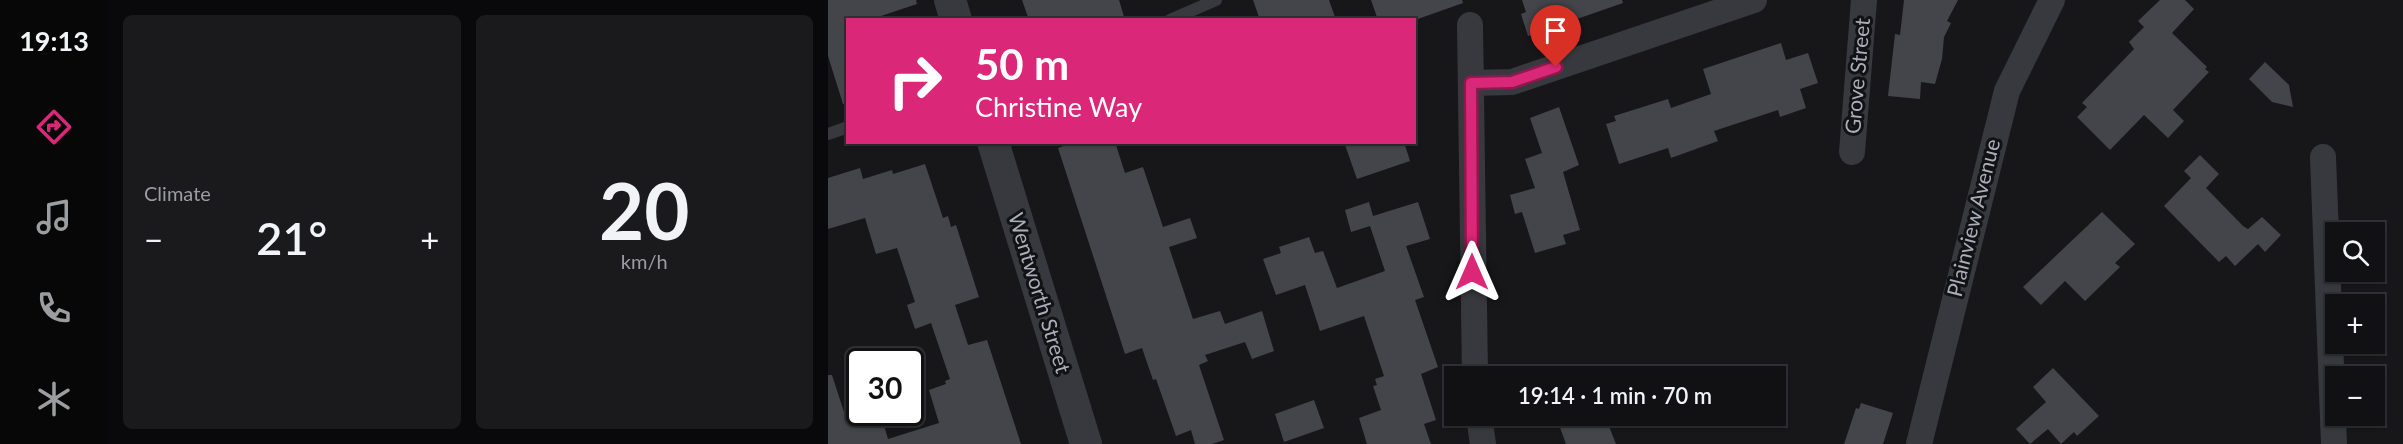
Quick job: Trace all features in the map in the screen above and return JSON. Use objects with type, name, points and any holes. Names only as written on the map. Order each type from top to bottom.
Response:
[{"type":"street","points":[[950,0],[955,18]]},
{"type":"street","points":[[1471,83],[1512,82],[1754,0]]},
{"type":"street","name":"Grove Street","points":[[1852,152],[1864,0]]},
{"type":"street","name":"Plainview Avenue","points":[[1919,444],[2007,91],[2052,0]]},
{"type":"street","points":[[1470,25],[1472,331],[1474,366]]},
{"type":"street","name":"Wentworth Street","points":[[994,144],[1086,444]]},
{"type":"street","points":[[2323,157],[2334,444]]},
{"type":"street","points":[[1480,426],[1483,444]]},
{"type":"lane","points":[[1175,18],[1216,0]]},
{"type":"lane","points":[[828,134],[846,129]]},
{"type":"building","points":[[828,0],[916,0],[917,4],[875,18],[846,18],[846,104],[843,104],[828,56]]},
{"type":"building","points":[[1022,0],[1119,0],[1124,18],[1028,18]]},
{"type":"building","points":[[1253,0],[1329,0],[1335,18],[1259,18]]},
{"type":"building","points":[[1371,0],[1462,0],[1463,3],[1416,20],[1377,18]]},
{"type":"building","points":[[1522,0],[1622,0],[1623,3],[1528,36],[1521,14],[1526,12]]},
{"type":"building","points":[[1904,0],[1958,0],[1947,21],[1951,23],[1944,37],[1942,59],[1935,84],[1921,82],[1920,99],[1888,96],[1895,34],[1900,35]]},
{"type":"building","points":[[2160,0],[2185,0],[2194,9],[2172,33],[2207,67],[2205,69],[2209,72],[2173,110],[2184,121],[2168,138],[2144,115],[2110,150],[2077,117],[2087,107],[2082,103],[2134,49],[2129,42],[2144,27],[2138,21]]},
{"type":"building","points":[[1781,43],[1786,60],[1808,53],[1818,83],[1800,89],[1806,108],[1780,117],[1778,110],[1714,131],[1718,141],[1671,158],[1668,148],[1619,164],[1606,124],[1616,121],[1614,116],[1668,99],[1671,108],[1711,94],[1703,69]]},
{"type":"building","points":[[2265,62],[2289,85],[2293,107],[2272,102],[2249,79]]},
{"type":"building","points":[[1559,107],[1579,165],[1563,172],[1580,230],[1563,235],[1566,244],[1535,253],[1522,212],[1515,214],[1510,195],[1535,188],[1525,159],[1542,153],[1530,118]]},
{"type":"building","points":[[1069,144],[1116,144],[1125,173],[1143,167],[1163,227],[1190,218],[1197,238],[1169,247],[1193,319],[1220,311],[1225,324],[1262,311],[1274,351],[1252,359],[1245,342],[1205,355],[1208,361],[1199,365],[1224,440],[1212,444],[1195,444],[1191,430],[1176,436],[1156,379],[1153,380],[1142,348],[1125,354],[1058,148]]},
{"type":"building","points":[[1345,144],[1405,144],[1410,161],[1357,179]]},
{"type":"building","points":[[2200,155],[2219,174],[2206,188],[2243,226],[2248,229],[2262,217],[2281,235],[2265,252],[2258,244],[2235,266],[2226,256],[2219,262],[2164,206],[2191,178],[2184,171]]},
{"type":"building","points":[[925,164],[943,218],[948,216],[951,227],[956,225],[979,297],[955,305],[968,345],[987,340],[1021,444],[828,444],[828,375],[832,375],[844,412],[846,412],[846,426],[884,426],[888,439],[939,423],[929,390],[946,384],[945,381],[950,379],[931,323],[915,329],[907,305],[915,302],[897,248],[876,254],[865,218],[828,229],[828,178],[860,168],[863,179],[892,170],[893,174]]},
{"type":"building","points":[[1369,202],[1373,216],[1418,202],[1430,239],[1406,246],[1424,297],[1415,300],[1438,367],[1421,374],[1436,420],[1424,424],[1431,444],[1367,444],[1359,418],[1381,410],[1373,386],[1377,385],[1375,379],[1384,376],[1364,316],[1320,331],[1305,285],[1276,295],[1263,259],[1281,253],[1279,247],[1309,237],[1315,253],[1323,251],[1337,288],[1385,271],[1370,226],[1351,232],[1345,210]]},
{"type":"building","points":[[2102,212],[2135,244],[2115,263],[2120,267],[2085,301],[2065,281],[2041,305],[2023,287]]},
{"type":"building","points":[[2053,368],[2099,416],[2077,436],[2074,432],[2061,444],[2048,429],[2030,444],[2016,429],[2046,402],[2033,387]]},
{"type":"building","points":[[1314,400],[1324,428],[1284,442],[1275,414]]},
{"type":"building","points":[[1861,403],[1893,413],[1883,444],[1844,444],[1856,408],[1859,409]]},
{"type":"building","points":[[1559,426],[1609,426],[1616,444],[1566,444]]},
{"type":"route","points":[[1472,272],[1471,83],[1512,82],[1556,67]]}]
